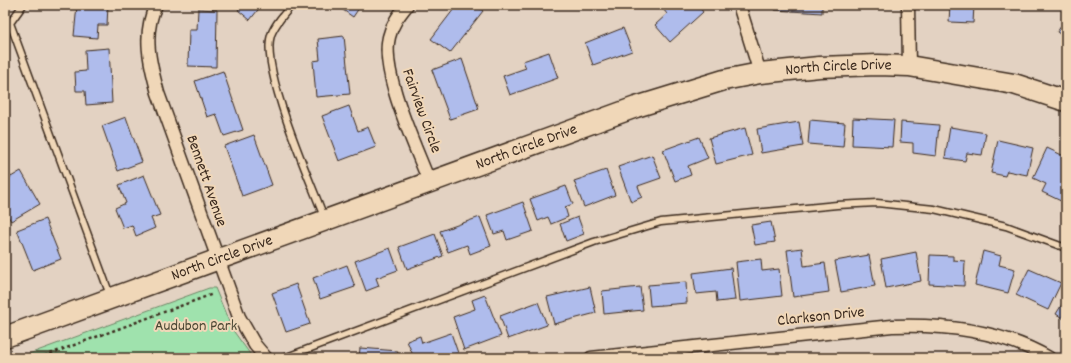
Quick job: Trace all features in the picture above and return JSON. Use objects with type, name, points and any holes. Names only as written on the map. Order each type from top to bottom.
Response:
[{"type":"main road","name":"North Circle Drive","points":[[6,334],[326,222],[685,91],[724,80],[760,73],[819,67],[909,66],[1014,84],[1066,101]]},
{"type":"street","name":"Bennett Avenue","points":[[156,5],[152,13],[149,29],[148,47],[150,66],[217,260],[239,317],[252,340],[266,358]]},
{"type":"street","name":"Fairview Circle","points":[[407,5],[394,23],[389,38],[387,53],[388,69],[393,87],[430,184]]},
{"type":"street","points":[[738,5],[760,73]]},
{"type":"street","points":[[908,5],[909,66]]},
{"type":"street","name":"Clarkson Drive","points":[[591,358],[606,355],[892,326],[929,325],[974,330],[1000,337],[1024,345],[1049,358]]},
{"type":"lane","points":[[23,5],[10,23],[111,298]]},
{"type":"lane","points":[[292,5],[280,19],[271,35],[269,59],[276,88],[326,222]]},
{"type":"lane","points":[[284,358],[594,242],[661,222],[837,205],[877,204],[934,209],[1006,226],[1066,248]]},
{"type":"path","points":[[39,358],[213,294]]},
{"type":"green space","name":"Audubon Park","points":[[209,288],[215,288],[232,329],[253,358],[18,358]]},
{"type":"building","points":[[77,5],[108,5],[107,25],[98,25],[97,38],[74,36]]},
{"type":"building","points":[[239,5],[261,6],[250,20],[238,10],[241,6]]},
{"type":"building","points":[[336,5],[361,5],[353,17]]},
{"type":"building","points":[[457,5],[475,5],[483,11],[450,53],[431,39]]},
{"type":"building","points":[[660,5],[698,5],[703,12],[670,42],[655,25],[667,14]]},
{"type":"building","points":[[775,5],[822,5],[822,13],[775,10]]},
{"type":"building","points":[[950,5],[974,5],[973,23],[949,22]]},
{"type":"building","points":[[198,9],[217,10],[216,67],[188,66],[189,30],[197,30]]},
{"type":"building","points":[[1066,19],[1066,38],[1057,32]]},
{"type":"building","points":[[623,28],[632,51],[593,65],[585,43]]},
{"type":"building","points":[[344,36],[350,94],[316,97],[313,61],[320,60],[318,39]]},
{"type":"building","points":[[109,48],[112,103],[86,105],[85,91],[76,91],[75,72],[86,71],[85,50]]},
{"type":"building","points":[[549,52],[558,78],[510,95],[503,76],[526,68],[523,61]]},
{"type":"building","points":[[462,59],[479,109],[450,119],[432,70]]},
{"type":"building","points":[[223,71],[243,130],[224,136],[216,114],[207,117],[195,81]]},
{"type":"building","points":[[349,106],[358,131],[368,127],[376,147],[339,161],[322,116]]},
{"type":"building","points":[[126,117],[142,162],[118,171],[102,126]]},
{"type":"building","points":[[853,118],[894,120],[892,147],[852,145]]},
{"type":"building","points":[[810,120],[845,123],[843,147],[808,144]]},
{"type":"building","points":[[799,122],[803,146],[761,153],[757,129]]},
{"type":"building","points":[[901,122],[939,125],[936,156],[913,153],[913,143],[900,142]]},
{"type":"building","points":[[950,127],[986,133],[982,155],[967,153],[965,161],[945,158]]},
{"type":"building","points":[[745,128],[752,155],[716,164],[709,138]]},
{"type":"building","points":[[254,135],[272,185],[242,196],[224,146]]},
{"type":"building","points":[[699,137],[708,158],[688,166],[691,175],[675,181],[663,150]]},
{"type":"building","points":[[998,140],[1033,148],[1027,175],[1007,171],[1005,176],[991,173]]},
{"type":"building","points":[[1047,148],[1066,157],[1066,196],[1063,202],[1042,192],[1046,184],[1033,178]]},
{"type":"building","points":[[652,155],[661,178],[638,186],[642,197],[631,202],[618,167]]},
{"type":"building","points":[[5,167],[11,177],[21,171],[40,204],[11,221],[5,211]]},
{"type":"building","points":[[606,170],[615,195],[584,207],[574,181]]},
{"type":"building","points":[[144,175],[160,215],[151,218],[155,228],[136,236],[132,225],[123,228],[115,208],[126,203],[119,185]]},
{"type":"building","points":[[566,186],[573,204],[565,207],[568,217],[551,224],[548,217],[538,221],[530,199]]},
{"type":"building","points":[[523,202],[533,231],[507,240],[504,231],[494,234],[487,215]]},
{"type":"building","points":[[480,217],[491,246],[470,254],[467,245],[448,252],[440,231]]},
{"type":"building","points":[[578,217],[584,234],[566,241],[560,224]]},
{"type":"building","points":[[45,219],[61,259],[33,270],[17,230]]},
{"type":"building","points":[[771,222],[775,242],[755,245],[751,225]]},
{"type":"building","points":[[435,234],[443,256],[407,269],[399,247]]},
{"type":"building","points":[[390,248],[398,270],[376,278],[379,286],[366,291],[355,261]]},
{"type":"building","points":[[802,248],[804,266],[825,263],[829,292],[793,297],[787,250]]},
{"type":"building","points":[[983,251],[1001,256],[999,265],[1015,269],[1008,293],[975,285]]},
{"type":"building","points":[[916,252],[921,281],[886,288],[881,259]]},
{"type":"building","points":[[869,255],[875,286],[841,292],[835,261]]},
{"type":"building","points":[[930,255],[953,256],[953,260],[965,261],[964,286],[929,284]]},
{"type":"building","points":[[761,259],[762,271],[779,269],[782,296],[740,301],[736,262]]},
{"type":"building","points":[[347,265],[355,287],[320,299],[313,278]]},
{"type":"building","points":[[731,268],[735,300],[717,302],[716,292],[696,294],[693,273]]},
{"type":"building","points":[[1029,269],[1061,283],[1048,310],[1016,295]]},
{"type":"building","points":[[686,282],[687,303],[650,306],[648,285]]},
{"type":"building","points":[[296,284],[310,324],[286,332],[272,293]]},
{"type":"building","points":[[590,287],[596,313],[554,324],[547,297]]},
{"type":"building","points":[[640,287],[643,310],[604,314],[602,291]]},
{"type":"building","points":[[485,295],[501,336],[464,350],[453,317],[475,309],[472,300]]},
{"type":"building","points":[[1066,298],[1066,320],[1056,314]]},
{"type":"building","points":[[538,302],[547,325],[508,339],[500,316]]},
{"type":"building","points":[[451,333],[458,353],[443,358],[414,358],[407,341],[420,336],[422,343]]},
{"type":"building","points":[[360,348],[398,351],[397,358],[359,358]]}]
